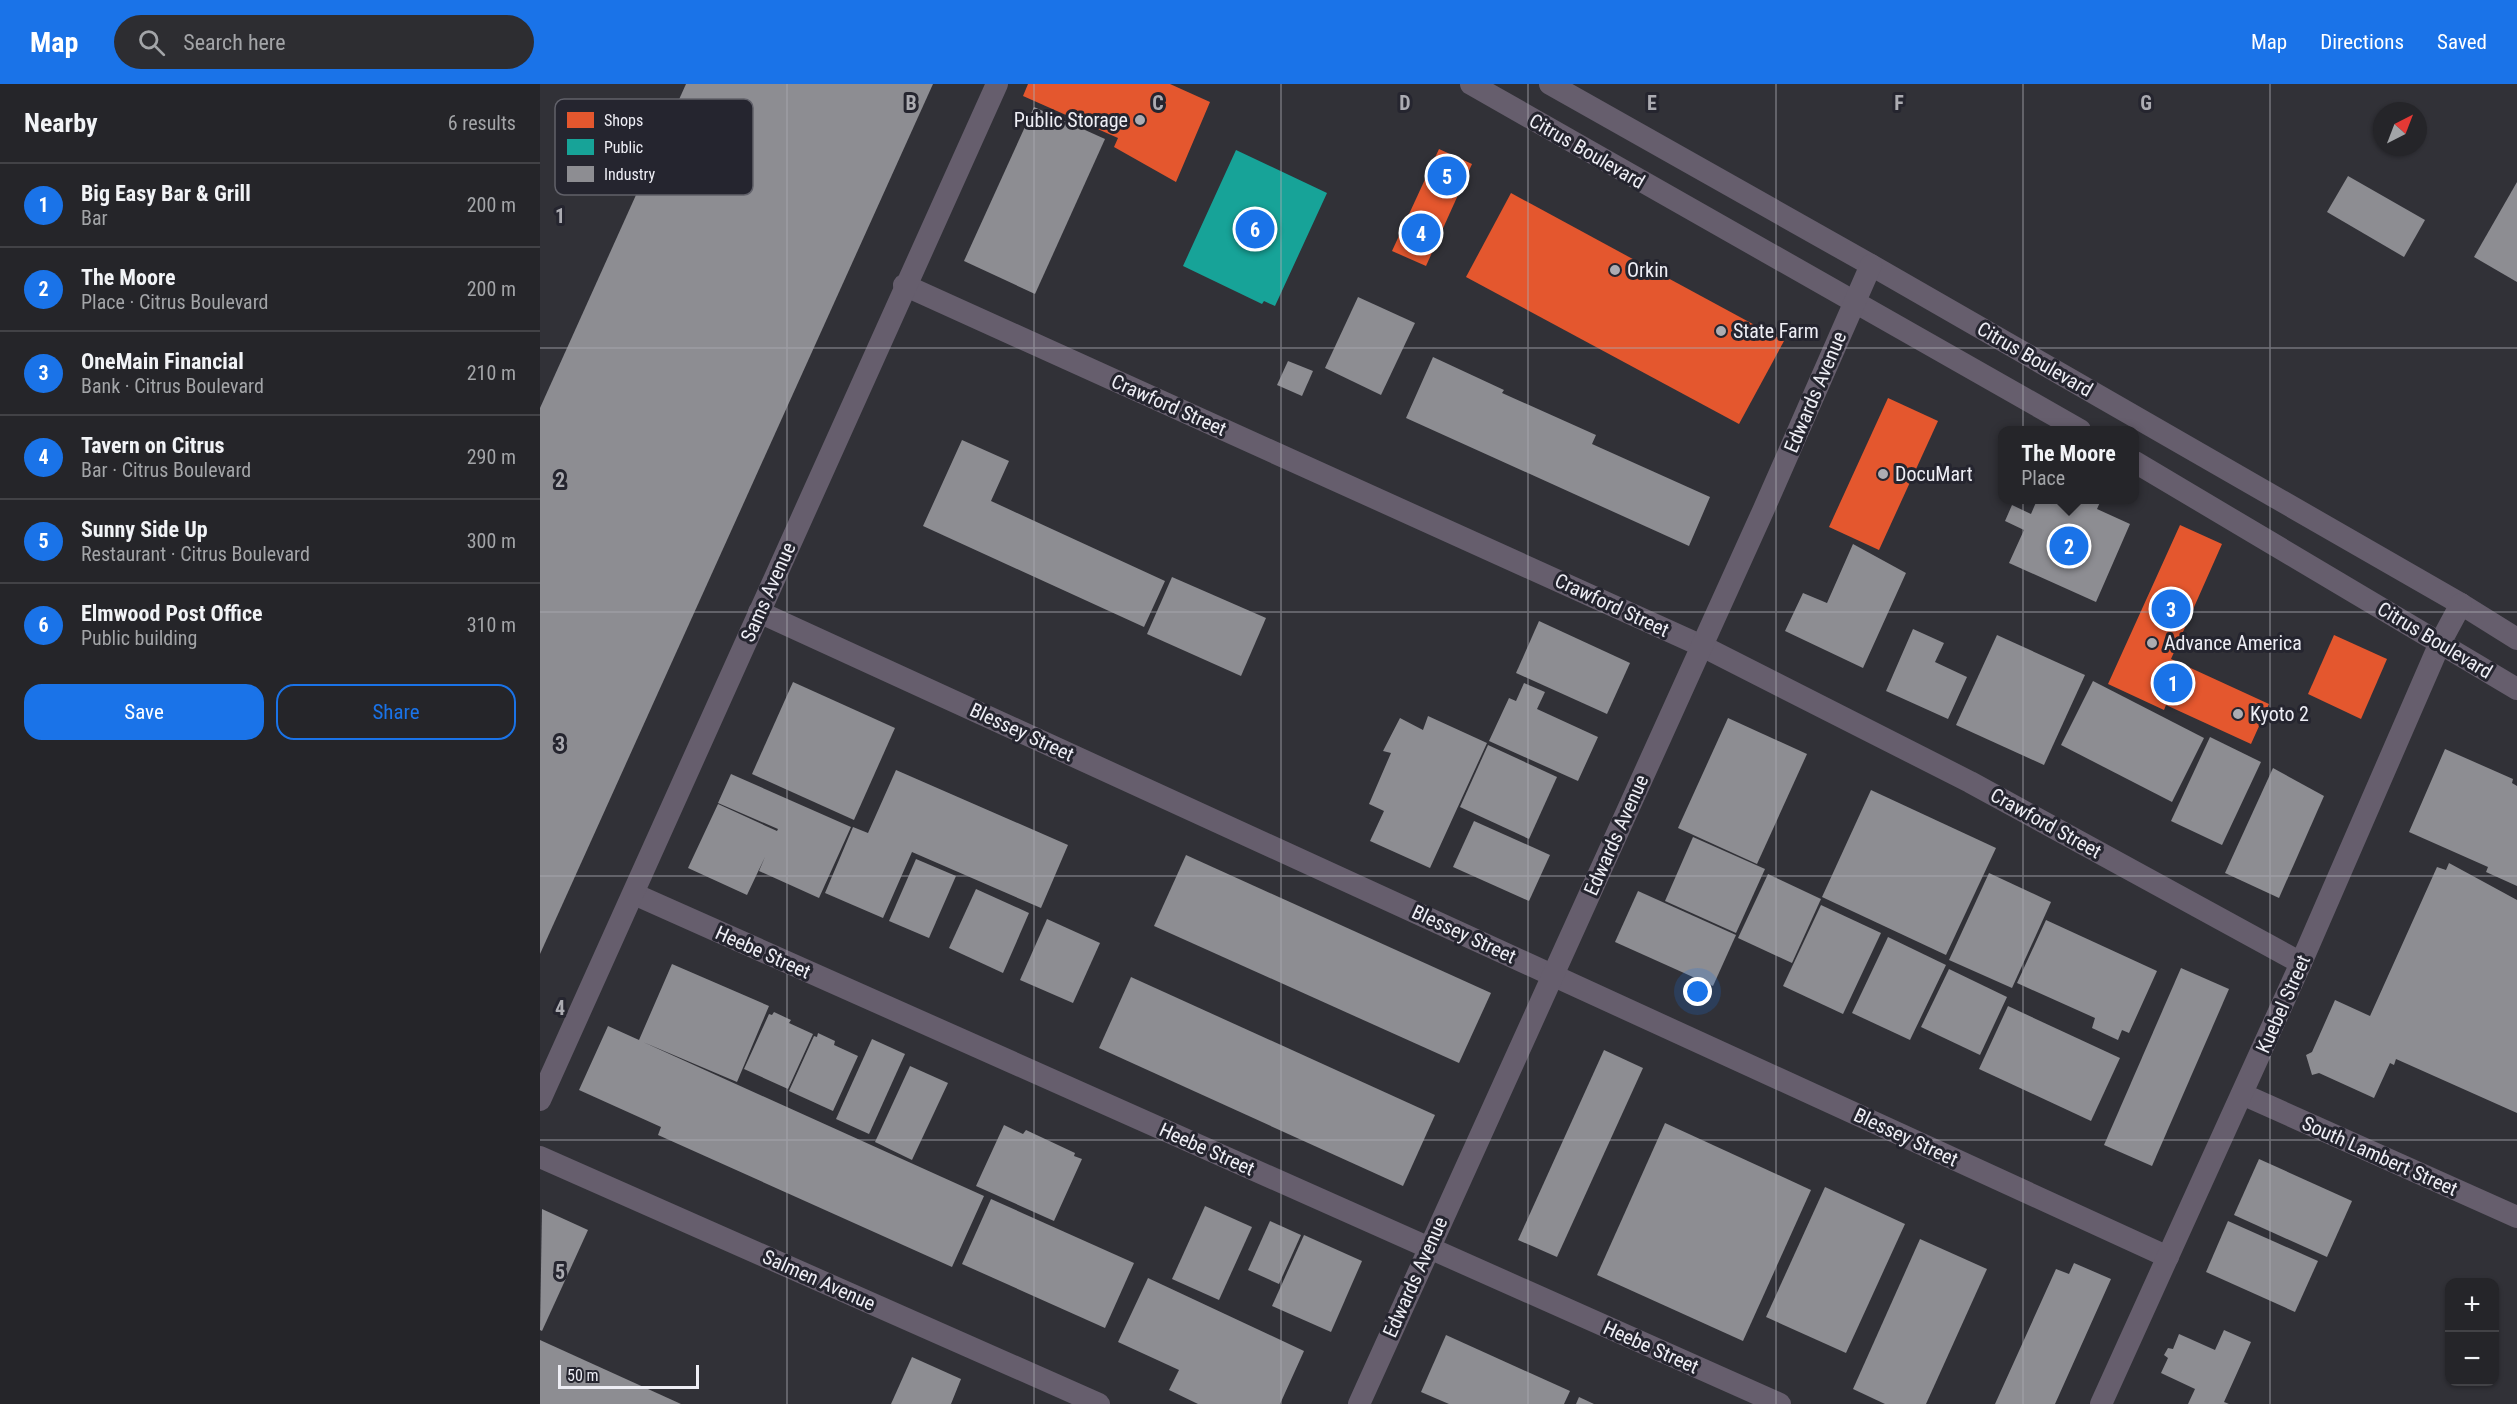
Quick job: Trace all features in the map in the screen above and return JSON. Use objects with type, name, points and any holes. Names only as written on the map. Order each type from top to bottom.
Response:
[{"type":"street","name":"Sams Avenue","points":[[540,1100],[634,894],[904,285],[997,84]]},
{"type":"street","name":"Citrus Boulevard","points":[[1471,84],[2073,426]]},
{"type":"street","name":"Citrus Boulevard","points":[[1550,84],[2462,604],[2517,639]]},
{"type":"street","name":"Edwards Avenue","points":[[1359,1404],[1428,1247],[1702,646],[1871,265]]},
{"type":"street","name":"Crawford Street","points":[[904,285],[1702,646],[1970,782],[2301,963]]},
{"type":"street","name":"Citrus Boulevard","points":[[2139,464],[2517,689]]},
{"type":"street","name":"Kuebel Street","points":[[2101,1404],[2301,963],[2440,643],[2462,604]]},
{"type":"street","name":"Blessey Street","points":[[759,612],[2168,1257]]},
{"type":"street","name":"Heebe Street","points":[[634,894],[1780,1404]]},
{"type":"street","name":"South Lambert Street","points":[[2242,1094],[2517,1217]]},
{"type":"street","name":"Salmen Avenue","points":[[540,1157],[1099,1404]]},
{"type":"building: Shops","name":"Public Storage","points":[[1028,84],[1170,84],[1210,102],[1176,182],[1114,147],[1118,138],[1023,96]]},
{"type":"building: Shops","points":[[1439,149],[1472,164],[1426,266],[1392,251]]},
{"type":"building: Shops","points":[[1511,193],[1784,341],[1739,424],[1466,277]]},
{"type":"building: Shops","name":"DocuMart","points":[[1888,398],[1938,421],[1879,550],[1829,527]]},
{"type":"building: Shops","points":[[2180,525],[2222,544],[2171,659],[2269,704],[2251,744],[2166,705],[2164,710],[2108,684]]},
{"type":"building: Shops","points":[[2334,635],[2387,659],[2361,719],[2308,694]]},
{"type":"building: Public","points":[[1236,150],[1327,193],[1275,306],[1264,301],[1262,304],[1183,266]]},
{"type":"building: Industry","points":[[686,84],[933,84],[540,954],[540,408],[636,195],[753,195],[753,99],[679,99]]},
{"type":"building: Industry","points":[[1034,107],[1105,139],[1035,294],[964,261]]},
{"type":"building: Industry","points":[[2348,176],[2425,220],[2404,257],[2327,212]]},
{"type":"building: Industry","points":[[2517,182],[2517,282],[2474,257]]},
{"type":"building: Industry","points":[[1358,297],[1415,323],[1381,395],[1325,368]]},
{"type":"building: Industry","points":[[1433,357],[1504,390],[1502,393],[1596,435],[1592,444],[1710,497],[1689,546],[1406,418]]},
{"type":"building: Industry","points":[[1288,361],[1313,371],[1302,396],[1277,385]]},
{"type":"building: Industry","points":[[962,440],[1009,461],[991,501],[1165,581],[1144,627],[923,526]]},
{"type":"building: Industry","points":[[2035,504],[2099,504],[2097,509],[2130,524],[2096,602],[2009,563],[2024,530],[2005,521],[2012,505],[2031,514]]},
{"type":"building: Industry","points":[[1853,544],[1906,573],[1863,668],[1785,631],[1803,593],[1827,603]]},
{"type":"building: Industry","points":[[1172,577],[1266,618],[1241,676],[1147,634]]},
{"type":"building: Industry","points":[[1539,621],[1630,663],[1607,714],[1516,673]]},
{"type":"building: Industry","points":[[1913,629],[1944,643],[1935,662],[1967,677],[1948,719],[1886,691]]},
{"type":"building: Industry","points":[[1997,635],[2085,675],[2044,765],[1956,725]]},
{"type":"building: Industry","points":[[2093,681],[2204,738],[2172,802],[2061,745]]},
{"type":"building: Industry","points":[[793,682],[895,728],[854,820],[752,774]]},
{"type":"building: Industry","points":[[1524,683],[1545,692],[1537,709],[1598,737],[1578,781],[1489,741],[1509,698],[1516,701]]},
{"type":"building: Industry","points":[[1428,716],[1487,743],[1430,868],[1370,841],[1384,811],[1369,804],[1391,753],[1383,751],[1400,718],[1423,730]]},
{"type":"building: Industry","points":[[1728,718],[1807,754],[1757,864],[1678,828]]},
{"type":"building: Industry","points":[[2210,737],[2261,762],[2222,845],[2171,821]]},
{"type":"building: Industry","points":[[1488,745],[1557,777],[1529,839],[1460,807]]},
{"type":"building: Industry","points":[[2445,749],[2513,779],[2512,783],[2517,786],[2517,886],[2486,872],[2488,867],[2409,832]]},
{"type":"building: Industry","points":[[2273,768],[2324,796],[2279,898],[2225,873]]},
{"type":"building: Industry","points":[[896,770],[1068,845],[1041,908],[912,852],[883,918],[825,893],[853,827],[868,833]]},
{"type":"building: Industry","points":[[731,774],[851,827],[819,898],[759,871],[765,857],[747,895],[688,868],[718,804],[777,831],[778,829],[718,803]]},
{"type":"building: Industry","points":[[1871,790],[1996,848],[1946,955],[1822,897]]},
{"type":"building: Industry","points":[[1474,821],[1550,855],[1529,901],[1453,867]]},
{"type":"building: Industry","points":[[1693,837],[1765,869],[1736,933],[1665,901]]},
{"type":"building: Industry","points":[[1186,855],[1491,993],[1459,1063],[1154,926]]},
{"type":"building: Industry","points":[[916,859],[956,876],[929,938],[889,921]]},
{"type":"building: Industry","points":[[2449,863],[2517,900],[2517,1113],[2396,1059],[2394,1065],[2390,1063],[2374,1098],[2319,1073],[2312,1075],[2306,1055],[2312,1052],[2335,1000],[2370,1016],[2437,867],[2446,870]]},
{"type":"building: Industry","points":[[1989,873],[2051,902],[2012,988],[1949,960]]},
{"type":"building: Industry","points":[[1768,874],[1821,899],[1792,963],[1738,938]]},
{"type":"building: Industry","points":[[976,889],[1029,913],[1003,973],[949,948]]},
{"type":"building: Industry","points":[[1638,891],[1736,935],[1713,986],[1615,942]]},
{"type":"building: Industry","points":[[1821,905],[1881,933],[1843,1014],[1783,986]]},
{"type":"building: Industry","points":[[1047,919],[1100,943],[1073,1003],[1020,980]]},
{"type":"building: Industry","points":[[2046,920],[2157,971],[2129,1033],[2122,1030],[2118,1040],[2092,1028],[2095,1018],[2017,983]]},
{"type":"building: Industry","points":[[1888,937],[1946,965],[1910,1040],[1852,1013]]},
{"type":"building: Industry","points":[[672,964],[769,1006],[737,1082],[643,1042],[984,1196],[952,1267],[658,1135],[661,1127],[579,1090],[608,1026],[639,1040]]},
{"type":"building: Industry","points":[[2181,968],[2229,989],[2152,1166],[2104,1145]]},
{"type":"building: Industry","points":[[1949,969],[2007,997],[1980,1055],[1921,1027]]},
{"type":"building: Industry","points":[[1131,977],[1435,1115],[1403,1186],[1099,1048]]},
{"type":"building: Industry","points":[[2008,1006],[2120,1058],[2091,1121],[1979,1069]]},
{"type":"building: Industry","points":[[774,1012],[791,1020],[789,1023],[813,1034],[788,1089],[744,1069],[769,1014],[772,1015]]},
{"type":"building: Industry","points":[[818,1033],[835,1041],[834,1045],[858,1056],[833,1111],[789,1091],[814,1036],[817,1037]]},
{"type":"building: Industry","points":[[872,1039],[905,1054],[869,1134],[836,1119]]},
{"type":"building: Industry","points":[[1604,1050],[1643,1068],[1557,1257],[1518,1240]]},
{"type":"building: Industry","points":[[910,1066],[948,1083],[912,1160],[875,1142]]},
{"type":"building: Industry","points":[[1665,1123],[1811,1190],[1743,1341],[1597,1275]]},
{"type":"building: Industry","points":[[1004,1125],[1023,1134],[1026,1130],[1075,1153],[1074,1156],[1082,1159],[1054,1221],[976,1186]]},
{"type":"building: Industry","points":[[2259,1159],[2352,1201],[2327,1257],[2234,1215]]},
{"type":"building: Industry","points":[[1825,1187],[1905,1224],[1846,1353],[1766,1317]]},
{"type":"building: Industry","points":[[991,1199],[1134,1263],[1105,1328],[962,1264]]},
{"type":"building: Industry","points":[[1205,1206],[1252,1227],[1219,1300],[1172,1279]]},
{"type":"building: Industry","points":[[542,1209],[588,1230],[542,1331],[540,1330]]},
{"type":"building: Industry","points":[[1270,1221],[1301,1235],[1279,1284],[1248,1270]]},
{"type":"building: Industry","points":[[2228,1221],[2318,1261],[2295,1312],[2206,1272]]},
{"type":"building: Industry","points":[[1304,1235],[1362,1261],[1331,1332],[1272,1306]]},
{"type":"building: Industry","points":[[1920,1239],[1987,1269],[1926,1404],[1885,1404],[1853,1389]]},
{"type":"building: Industry","points":[[2074,1263],[2111,1279],[2055,1404],[1995,1404],[2056,1269],[2069,1274]]},
{"type":"building: Industry","points":[[1148,1278],[1304,1351],[1280,1404],[1198,1404],[1169,1390],[1179,1370],[1118,1342]]},
{"type":"building: Industry","points":[[2224,1330],[2251,1342],[2224,1402],[2229,1404],[2188,1404],[2195,1389],[2161,1373],[2168,1358],[2164,1355],[2168,1348],[2173,1349],[2179,1334],[2215,1350]]},
{"type":"building: Industry","points":[[1446,1335],[1570,1391],[1564,1404],[1449,1404],[1421,1392]]},
{"type":"building: Industry","points":[[540,1340],[681,1404],[540,1404]]},
{"type":"building: Industry","points":[[912,1357],[961,1379],[951,1404],[891,1404]]},
{"type":"building: Industry","points":[[1579,1397],[1594,1404],[1576,1404]]},
{"type":"place","name":"Public Storage","points":[[1140,120]]},
{"type":"place","name":"Sunny Side Up","points":[[1447,176]]},
{"type":"place","name":"Elmwood Post Office","points":[[1255,229]]},
{"type":"place","name":"Tavern on Citrus","points":[[1421,233]]},
{"type":"place","name":"Orkin","points":[[1615,270]]},
{"type":"place","name":"State Farm","points":[[1721,331]]},
{"type":"place","name":"DocuMart","points":[[1883,474]]},
{"type":"place","name":"The Moore","points":[[2069,546]]},
{"type":"place","name":"OneMain Financial","points":[[2171,609]]},
{"type":"place","name":"Advance America","points":[[2152,643]]},
{"type":"place","name":"Big Easy Bar & Grill","points":[[2173,683]]},
{"type":"place","name":"Kyoto 2","points":[[2238,714]]}]
